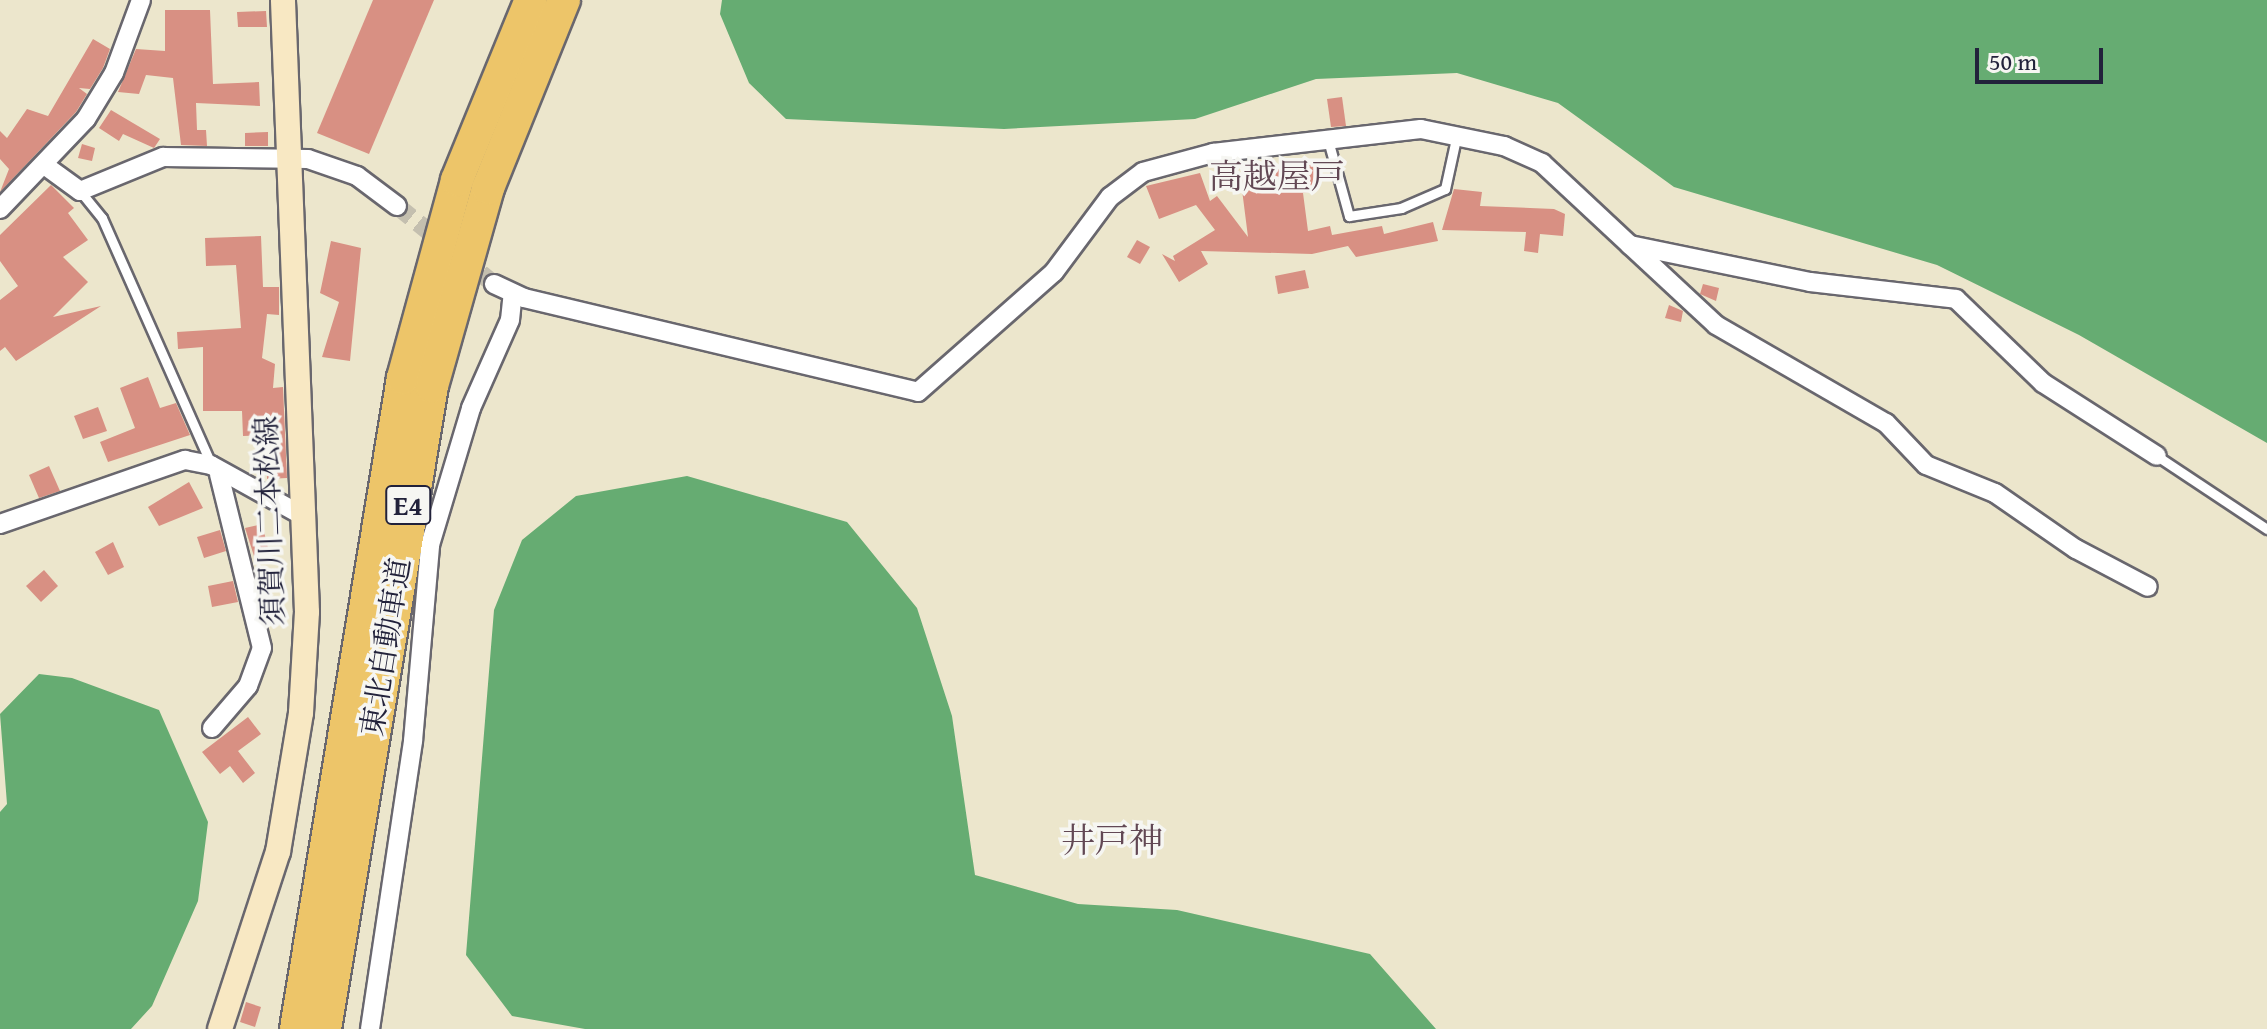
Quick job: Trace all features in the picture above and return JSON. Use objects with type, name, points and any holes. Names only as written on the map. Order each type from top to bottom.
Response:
[{"type":"highway","name":"東北自動車道","points":[[296,1029],[403,378],[457,180],[531,0]]},
{"type":"highway","name":"東北自動車道","points":[[325,1029],[432,386],[488,188],[564,0]]},
{"type":"main road","name":"須賀川二本松線","points":[[220,1029],[278,852],[299,726],[307,612],[283,0]]},
{"type":"street","points":[[0,209],[47,167],[114,73],[141,0]]},
{"type":"street","points":[[494,284],[513,293],[918,392],[1054,272],[1110,197],[1143,172],[1213,153],[1421,129],[1457,134],[1542,163],[1716,325],[1886,423],[1926,465],[1995,493],[2076,549],[2148,587]]},
{"type":"street","points":[[47,167],[80,191],[163,157],[288,157],[357,176],[397,206]]},
{"type":"street","points":[[1630,245],[1810,282],[1956,299],[2043,383],[2157,456]]},
{"type":"street","points":[[370,1029],[413,741],[430,545],[467,419],[510,320],[513,293]]},
{"type":"street","points":[[0,524],[39,516],[164,463],[215,469],[303,516]]},
{"type":"street","points":[[212,728],[248,686],[262,648],[215,469]]},
{"type":"lane","points":[[1328,140],[1349,216],[1401,208],[1445,189],[1457,134]]},
{"type":"lane","points":[[80,191],[102,218],[215,469]]},
{"type":"lane","points":[[2157,456],[2267,529]]},
{"type":"green space","points":[[722,0],[2267,0],[2267,443],[2079,335],[1937,265],[1674,187],[1558,103],[1457,73],[1316,79],[1195,119],[1004,129],[786,119],[749,83],[720,14]]},
{"type":"green space","points":[[687,476],[847,522],[917,608],[952,716],[975,875],[1078,904],[1177,910],[1370,954],[1436,1029],[585,1029],[512,1016],[466,955],[494,610],[522,540],[576,496]]},
{"type":"green space","points":[[39,674],[72,678],[159,710],[208,822],[198,901],[152,1006],[131,1029],[0,1029],[0,812],[7,804],[0,714]]},
{"type":"building","points":[[373,0],[434,0],[369,154],[317,133]]},
{"type":"building","points":[[165,10],[210,10],[213,84],[259,82],[260,106],[196,103],[197,130],[206,130],[207,146],[181,145],[173,78],[146,75],[139,94],[118,92],[136,49],[165,51]]},
{"type":"building","points":[[266,11],[267,27],[238,27],[237,12]]},
{"type":"building","points":[[93,39],[110,49],[103,68],[90,89],[79,88],[87,94],[76,112],[0,192],[9,169],[0,159],[0,131],[7,138],[27,109],[48,116]]},
{"type":"building","points":[[1342,97],[1346,126],[1331,127],[1327,99]]},
{"type":"building","points":[[111,110],[160,139],[154,148],[123,134],[119,141],[99,128]]},
{"type":"building","points":[[268,132],[268,146],[245,146],[245,133]]},
{"type":"building","points":[[82,144],[95,148],[92,161],[78,158]]},
{"type":"building","points":[[1313,164],[1317,191],[1303,193],[1308,231],[1330,226],[1332,235],[1382,226],[1384,234],[1433,222],[1438,241],[1356,257],[1348,246],[1312,254],[1201,251],[1208,264],[1179,282],[1162,254],[1175,261],[1173,256],[1215,230],[1196,205],[1159,219],[1146,186],[1200,173],[1210,201],[1217,196],[1248,237],[1240,174]]},
{"type":"building","points":[[51,185],[74,208],[68,213],[88,240],[63,257],[88,282],[53,317],[101,306],[16,361],[5,347],[0,351],[0,300],[18,286],[0,261],[0,235]]},
{"type":"building","points":[[1454,189],[1482,192],[1480,206],[1554,209],[1565,214],[1563,236],[1540,234],[1538,253],[1524,251],[1526,232],[1442,230]]},
{"type":"building","points":[[261,236],[263,287],[279,287],[279,315],[267,314],[262,358],[275,364],[273,388],[283,387],[287,478],[267,479],[266,435],[243,436],[242,411],[203,411],[203,347],[178,349],[177,332],[241,328],[236,265],[206,266],[205,238]]},
{"type":"building","points":[[1137,240],[1150,247],[1140,264],[1127,257]]},
{"type":"building","points":[[331,241],[361,248],[350,361],[322,357],[339,302],[320,293]]},
{"type":"building","points":[[1305,270],[1309,288],[1278,294],[1275,276]]},
{"type":"building","points":[[1703,284],[1719,288],[1716,301],[1700,294]]},
{"type":"building","points":[[1669,305],[1683,311],[1681,322],[1665,318]]},
{"type":"building","points":[[148,377],[160,408],[176,403],[190,435],[108,462],[100,442],[135,428],[120,388]]},
{"type":"building","points":[[98,407],[107,431],[83,439],[74,416]]},
{"type":"building","points":[[49,466],[60,491],[39,498],[29,475]]},
{"type":"building","points":[[189,482],[203,508],[159,526],[148,507]]},
{"type":"building","points":[[262,524],[269,552],[254,556],[245,528]]},
{"type":"building","points":[[220,530],[226,551],[204,558],[197,537]]},
{"type":"building","points":[[113,542],[124,567],[108,575],[95,552]]},
{"type":"building","points":[[44,570],[58,586],[41,602],[26,586]]},
{"type":"building","points":[[233,581],[238,602],[212,607],[208,586]]},
{"type":"building","points":[[248,717],[261,734],[238,751],[255,773],[243,783],[230,766],[220,774],[202,752]]},
{"type":"building","points":[[246,1002],[261,1007],[255,1027],[240,1022]]},
{"type":"tunnel","points":[[397,206],[494,284]]},
{"type":"district","name":"高越屋戸","points":[[1277,176]]},
{"type":"district","name":"井戸神","points":[[1112,840]]}]
